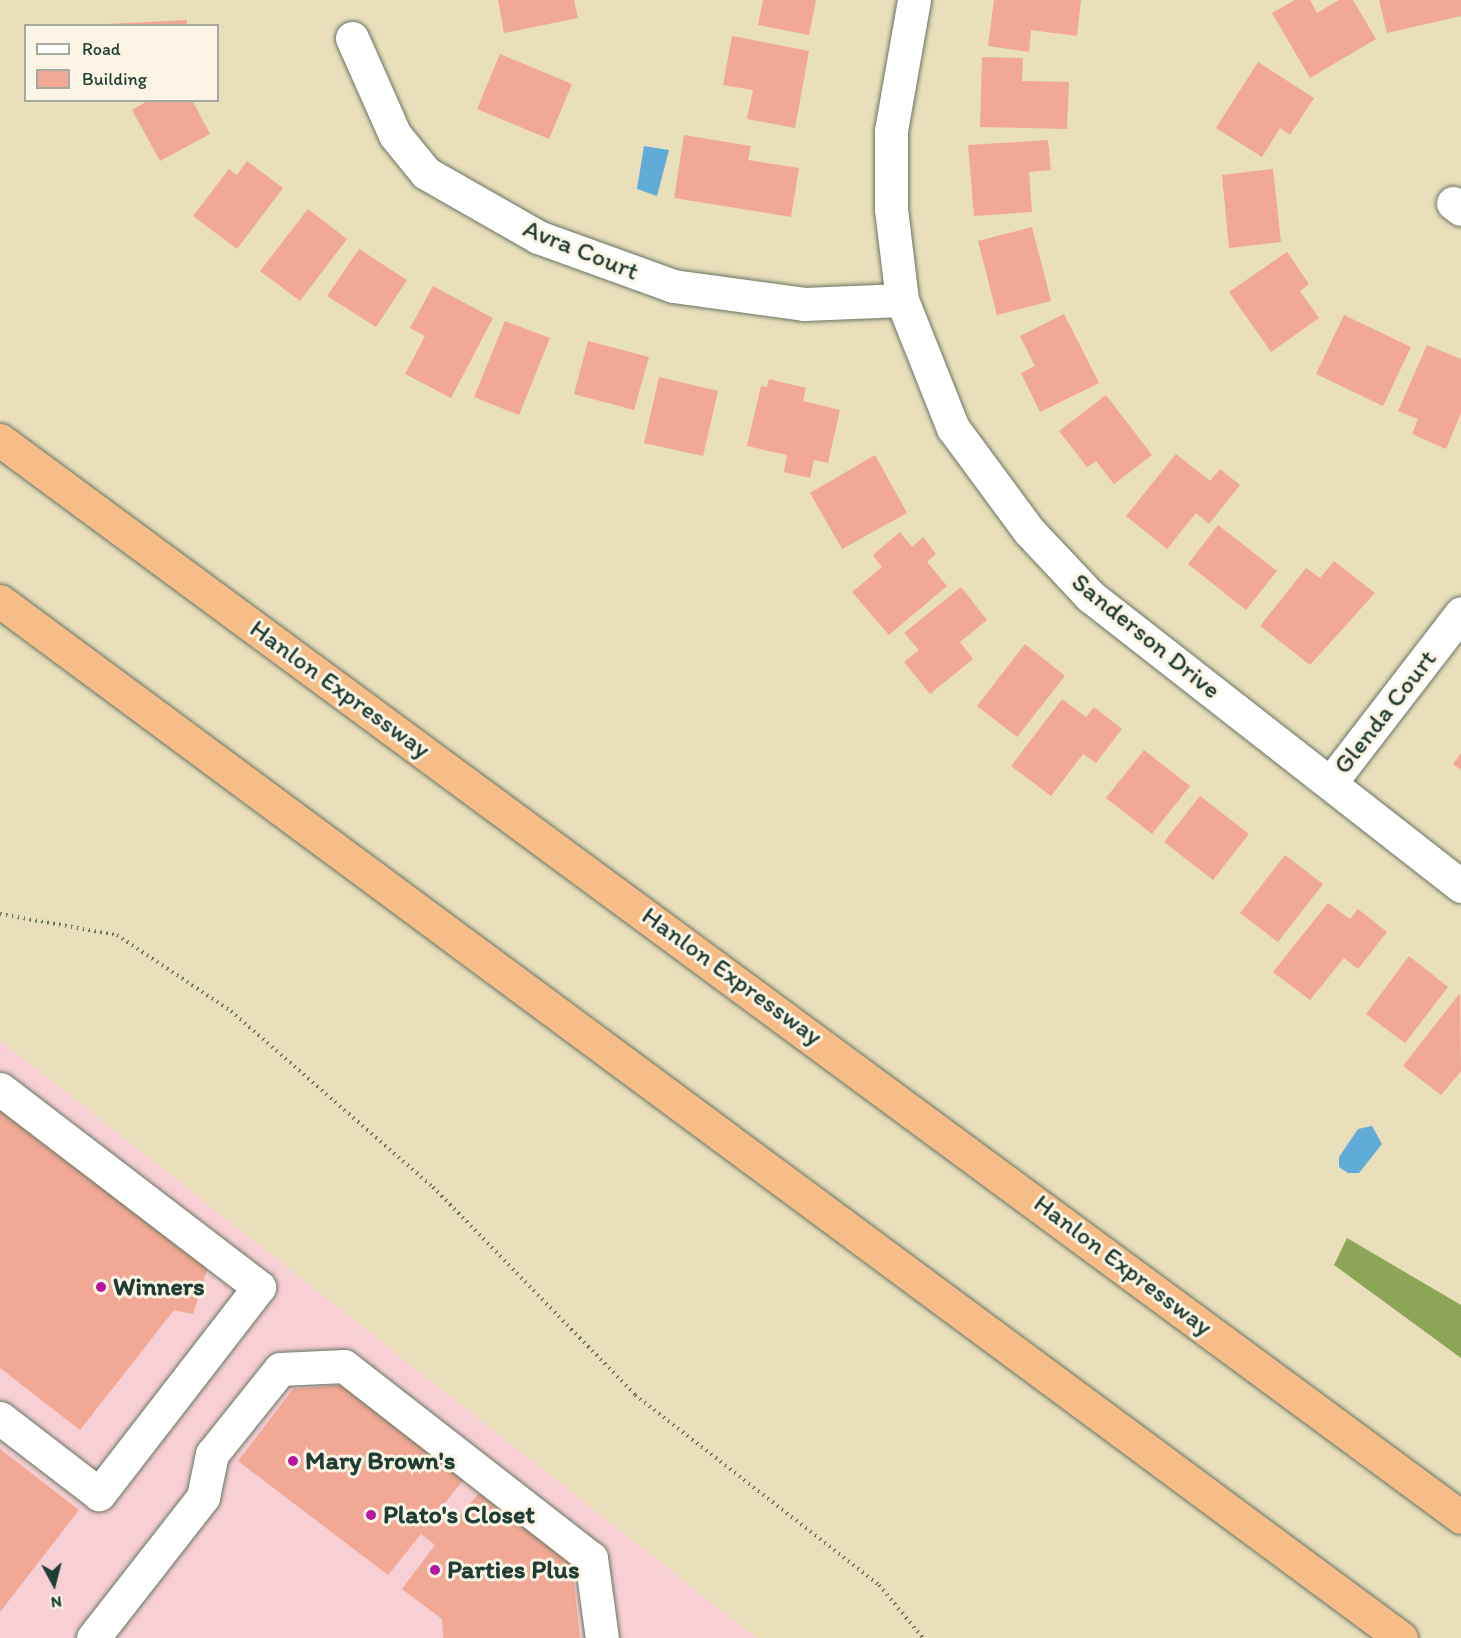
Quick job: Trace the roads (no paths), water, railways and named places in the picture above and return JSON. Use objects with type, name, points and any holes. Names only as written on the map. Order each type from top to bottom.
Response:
[{"type":"highway","name":"Hanlon Expressway","points":[[0,440],[1461,1517]]},
{"type":"highway","points":[[0,601],[1401,1638]]},
{"type":"street","name":"Sanderson Drive","points":[[914,0],[891,130],[891,209],[902,300],[953,428],[1029,531],[1090,596],[1331,782],[1461,886]]},
{"type":"street","name":"Avra Court","points":[[352,38],[395,135],[426,173],[538,237],[673,286],[804,304],[902,300]]},
{"type":"street","name":"Glenda Court","points":[[1331,782],[1461,613]]},
{"type":"street","points":[[0,1089],[259,1287],[99,1494],[0,1418]]},
{"type":"street","points":[[93,1638],[203,1497],[212,1454],[280,1369],[344,1366],[591,1558],[602,1638]]},
{"type":"water","points":[[644,146],[669,150],[657,196],[637,189]]},
{"type":"water","points":[[1372,1126],[1382,1144],[1359,1173],[1348,1173],[1339,1167],[1339,1157],[1358,1129]]},
{"type":"place","name":"Winners","points":[[101,1287]]},
{"type":"place","name":"Mary Brown's","points":[[293,1461]]},
{"type":"place","name":"Plato's Closet","points":[[371,1515]]},
{"type":"place","name":"Parties Plus","points":[[435,1570]]}]
